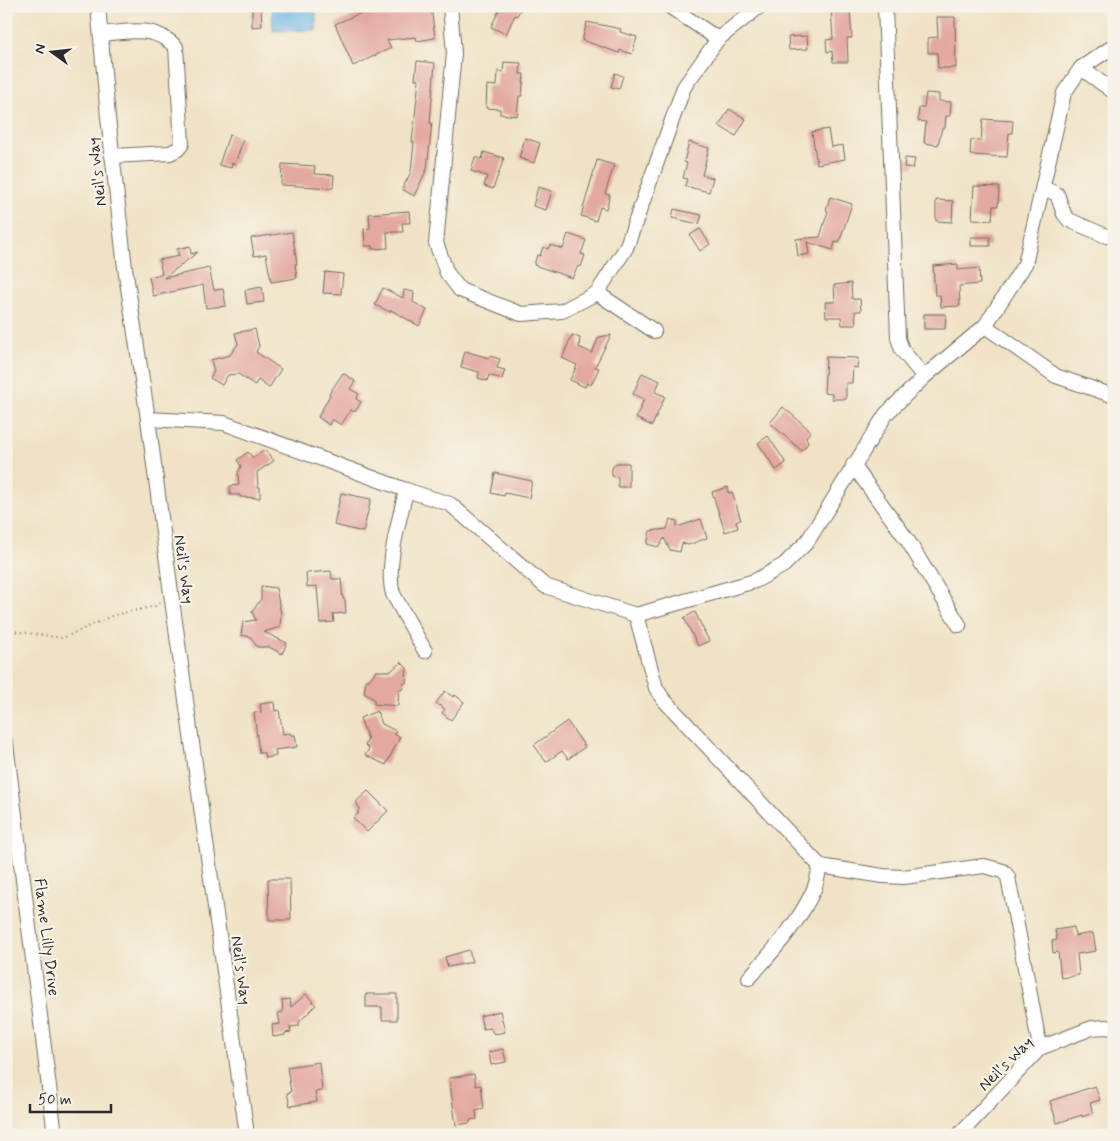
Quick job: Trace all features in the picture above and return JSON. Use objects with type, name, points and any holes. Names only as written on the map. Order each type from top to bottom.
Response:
[{"type":"street","name":"Neil's Way","points":[[98,6],[125,268],[148,419],[248,1135]]},
{"type":"street","points":[[450,6],[454,53],[436,243],[447,273],[460,290],[521,314],[562,311],[597,293],[626,248],[684,87],[718,39],[760,6]]},
{"type":"street","points":[[669,6],[718,39]]},
{"type":"street","points":[[885,6],[898,338],[902,350],[924,377]]},
{"type":"street","points":[[101,34],[145,31],[158,33],[168,38],[176,47],[182,144],[178,149],[170,153],[112,156]]},
{"type":"street","points":[[148,419],[224,423],[406,490],[450,504],[545,586],[636,614],[755,581],[784,565],[807,542],[886,414],[924,377],[985,326],[1025,264],[1064,93],[1081,68],[1114,46]]},
{"type":"street","points":[[1081,68],[1114,92]]},
{"type":"street","points":[[1043,188],[1057,194],[1064,214],[1069,220],[1106,236]]},
{"type":"street","points":[[597,293],[654,331]]},
{"type":"street","points":[[985,326],[1056,376],[1114,396]]},
{"type":"street","points":[[853,465],[908,541],[959,625]]},
{"type":"street","points":[[406,490],[392,560],[390,584],[393,594],[425,651]]},
{"type":"street","points":[[636,614],[656,688],[663,698],[820,866],[883,876],[904,877],[984,866],[1003,871],[1008,877],[1040,1048]]},
{"type":"street","name":"Flame Lilly Drive","points":[[6,744],[55,1135]]},
{"type":"street","points":[[749,978],[776,947],[803,910],[814,888],[820,866]]},
{"type":"street","name":"Neil's Way","points":[[959,1135],[1040,1048],[1092,1028],[1105,1026],[1114,1028]]},
{"type":"path","points":[[6,630],[63,638],[114,615],[156,606],[171,593]]},
{"type":"water","points":[[272,6],[316,6],[316,30],[273,31]]},
{"type":"building","points":[[252,6],[261,6],[262,26],[252,27]]},
{"type":"building","points":[[388,6],[431,6],[435,38],[417,41],[416,37],[387,40],[391,48],[353,66],[335,24],[356,15]]},
{"type":"building","points":[[496,6],[522,6],[517,16],[515,15],[506,34],[491,27],[500,8]]},
{"type":"building","points":[[845,6],[845,12],[850,12],[852,38],[847,38],[848,62],[833,62],[832,51],[827,52],[826,40],[833,39],[831,7]]},
{"type":"building","points":[[937,17],[955,17],[956,68],[938,68],[937,53],[928,53],[928,38],[938,37]]},
{"type":"building","points":[[587,22],[621,29],[620,32],[637,37],[632,54],[620,50],[619,53],[582,40]]},
{"type":"building","points":[[807,36],[808,49],[789,50],[788,37]]},
{"type":"building","points":[[417,61],[435,63],[430,123],[432,123],[427,169],[414,196],[402,189],[411,172],[414,142],[412,142],[419,80],[415,79]]},
{"type":"building","points":[[504,62],[521,63],[520,74],[524,74],[522,96],[519,96],[517,116],[500,114],[500,109],[486,108],[487,85],[497,86],[498,71],[503,72]]},
{"type":"building","points":[[615,73],[623,76],[619,89],[611,87]]},
{"type":"building","points":[[926,93],[939,94],[939,101],[951,102],[950,116],[946,116],[945,128],[942,128],[938,145],[924,143],[926,122],[918,121],[919,108],[924,108]]},
{"type":"building","points":[[729,109],[746,119],[736,136],[719,126]]},
{"type":"building","points":[[983,119],[1013,121],[1012,133],[1009,133],[1007,157],[970,155],[971,140],[981,141]]},
{"type":"building","points":[[828,129],[831,147],[843,145],[845,159],[817,164],[812,132]]},
{"type":"building","points":[[229,135],[243,140],[235,164],[232,163],[231,168],[219,165]]},
{"type":"building","points":[[525,138],[540,143],[534,163],[519,158]]},
{"type":"building","points":[[689,142],[709,148],[702,175],[713,178],[709,192],[685,186],[687,179],[683,178],[687,163],[684,162]]},
{"type":"building","points":[[484,152],[504,158],[493,189],[484,186],[487,176],[471,171],[475,157],[482,159]]},
{"type":"building","points":[[905,158],[915,159],[913,168],[904,167]]},
{"type":"building","points":[[597,160],[614,165],[605,194],[610,195],[606,209],[600,207],[596,221],[581,216]]},
{"type":"building","points":[[282,164],[315,166],[314,174],[334,175],[333,188],[281,185]]},
{"type":"building","points":[[974,186],[999,187],[998,206],[993,206],[992,220],[972,219]]},
{"type":"building","points":[[538,187],[552,191],[546,210],[533,206]]},
{"type":"building","points":[[830,197],[852,204],[839,243],[835,242],[833,250],[807,242],[809,254],[798,256],[796,239],[820,237]]},
{"type":"building","points":[[936,200],[953,201],[952,222],[936,221]]},
{"type":"building","points":[[674,209],[702,215],[699,224],[672,218]]},
{"type":"building","points":[[409,211],[410,223],[402,223],[403,232],[387,232],[388,248],[372,249],[372,246],[365,246],[364,229],[370,228],[369,214]]},
{"type":"building","points":[[700,229],[710,244],[700,251],[690,235]]},
{"type":"building","points":[[292,232],[297,264],[295,264],[297,278],[271,282],[266,254],[254,256],[251,238]]},
{"type":"building","points":[[568,234],[586,240],[581,254],[585,255],[581,267],[578,266],[572,278],[534,265],[537,255],[540,256],[543,247],[548,249],[550,245],[563,249]]},
{"type":"building","points":[[971,237],[990,237],[990,246],[971,246]]},
{"type":"building","points":[[190,246],[191,254],[198,252],[164,278],[209,268],[214,290],[223,289],[226,306],[206,308],[203,285],[153,296],[149,277],[162,274],[159,260],[179,256],[177,249]]},
{"type":"building","points":[[958,264],[958,270],[979,268],[980,284],[959,286],[960,306],[941,307],[940,295],[935,295],[933,266]]},
{"type":"building","points":[[325,272],[343,274],[341,294],[323,293]]},
{"type":"building","points":[[851,283],[852,299],[860,299],[861,311],[855,311],[856,325],[842,325],[841,317],[826,317],[825,302],[835,302],[834,285]]},
{"type":"building","points":[[262,287],[264,302],[247,304],[245,290]]},
{"type":"building","points":[[383,288],[403,298],[404,290],[414,292],[413,302],[427,310],[419,326],[391,310],[390,312],[375,305]]},
{"type":"building","points":[[924,314],[946,314],[945,329],[924,329]]},
{"type":"building","points":[[255,329],[259,346],[256,352],[281,369],[269,388],[258,380],[255,385],[238,374],[228,375],[222,385],[210,378],[214,371],[211,360],[230,355],[238,344],[235,333]]},
{"type":"building","points":[[572,335],[580,338],[579,347],[592,353],[599,337],[611,335],[595,367],[599,368],[591,385],[587,383],[585,387],[570,380],[577,365],[562,358]]},
{"type":"building","points":[[465,351],[500,359],[497,368],[505,370],[502,379],[489,375],[487,381],[478,378],[479,372],[461,367]]},
{"type":"building","points":[[826,357],[858,358],[857,368],[853,367],[852,383],[846,383],[846,399],[832,399],[832,394],[824,393]]},
{"type":"building","points":[[343,373],[355,381],[350,389],[359,394],[356,399],[361,402],[355,412],[351,410],[341,425],[332,419],[329,425],[318,417],[329,394]]},
{"type":"building","points":[[642,373],[660,381],[655,392],[665,396],[652,426],[636,418],[644,399],[633,394]]},
{"type":"building","points":[[783,407],[811,431],[806,437],[808,443],[802,451],[770,423]]},
{"type":"building","points":[[768,436],[786,463],[776,470],[758,443]]},
{"type":"building","points":[[265,450],[274,461],[257,472],[260,498],[230,495],[230,486],[239,485],[238,473],[241,466],[237,460],[248,452],[253,458]]},
{"type":"building","points":[[616,463],[629,463],[629,487],[618,487],[618,477],[612,476],[612,468]]},
{"type":"building","points":[[495,473],[532,481],[529,498],[505,493],[504,496],[491,493]]},
{"type":"building","points":[[728,487],[728,493],[732,492],[741,520],[736,521],[738,528],[725,532],[712,492]]},
{"type":"building","points":[[341,493],[371,499],[363,532],[334,525]]},
{"type":"building","points":[[670,519],[677,521],[677,527],[701,519],[707,538],[688,545],[682,543],[680,552],[670,550],[664,538],[659,547],[647,544],[650,531],[667,529]]},
{"type":"building","points":[[331,571],[332,579],[341,579],[346,613],[333,614],[334,622],[320,623],[317,586],[307,587],[306,573]]},
{"type":"building","points":[[261,586],[276,588],[281,614],[280,627],[264,632],[287,643],[282,654],[269,647],[257,647],[251,637],[241,635],[243,622],[256,620],[252,612],[261,599]]},
{"type":"building","points":[[695,612],[709,641],[698,646],[684,618]]},
{"type":"building","points":[[401,662],[407,668],[406,683],[403,684],[402,690],[399,689],[398,706],[374,704],[374,699],[364,693],[366,680],[369,680],[376,671],[391,671]]},
{"type":"building","points":[[445,691],[453,697],[455,695],[464,702],[451,720],[442,713],[445,709],[436,703]]},
{"type":"building","points":[[274,702],[275,711],[279,710],[283,734],[290,733],[295,735],[297,747],[275,750],[276,756],[265,758],[264,753],[259,753],[254,713],[261,712],[260,704]]},
{"type":"building","points":[[377,711],[382,724],[396,731],[394,734],[400,737],[386,765],[365,755],[369,749],[365,745],[368,739],[360,718]]},
{"type":"building","points":[[567,721],[585,747],[568,759],[562,751],[546,762],[534,745]]},
{"type":"building","points":[[368,791],[388,811],[367,832],[353,818],[359,813],[357,812],[360,809],[356,802]]},
{"type":"building","points":[[268,879],[290,879],[291,920],[269,920]]},
{"type":"building","points":[[1074,927],[1075,936],[1093,933],[1096,951],[1077,954],[1079,975],[1061,978],[1058,952],[1053,953],[1052,941],[1057,940],[1055,930]]},
{"type":"building","points":[[469,950],[472,962],[448,967],[445,957]]},
{"type":"building","points":[[306,994],[316,1005],[299,1022],[299,1026],[290,1027],[291,1032],[273,1037],[272,1025],[280,1024],[278,1013],[283,1012],[282,1000],[290,999],[291,1007]]},
{"type":"building","points":[[366,994],[397,994],[397,1020],[382,1020],[382,1007],[366,1007]]},
{"type":"building","points":[[500,1011],[505,1032],[494,1034],[490,1028],[483,1029],[480,1016]]},
{"type":"building","points":[[503,1049],[506,1062],[491,1065],[489,1052]]},
{"type":"building","points":[[319,1062],[322,1091],[315,1092],[317,1102],[290,1106],[287,1093],[291,1092],[287,1067]]},
{"type":"building","points":[[474,1074],[476,1086],[481,1085],[484,1109],[476,1111],[477,1119],[470,1120],[470,1123],[456,1125],[449,1078]]},
{"type":"building","points":[[1095,1086],[1100,1100],[1090,1103],[1093,1113],[1057,1123],[1050,1101]]}]
